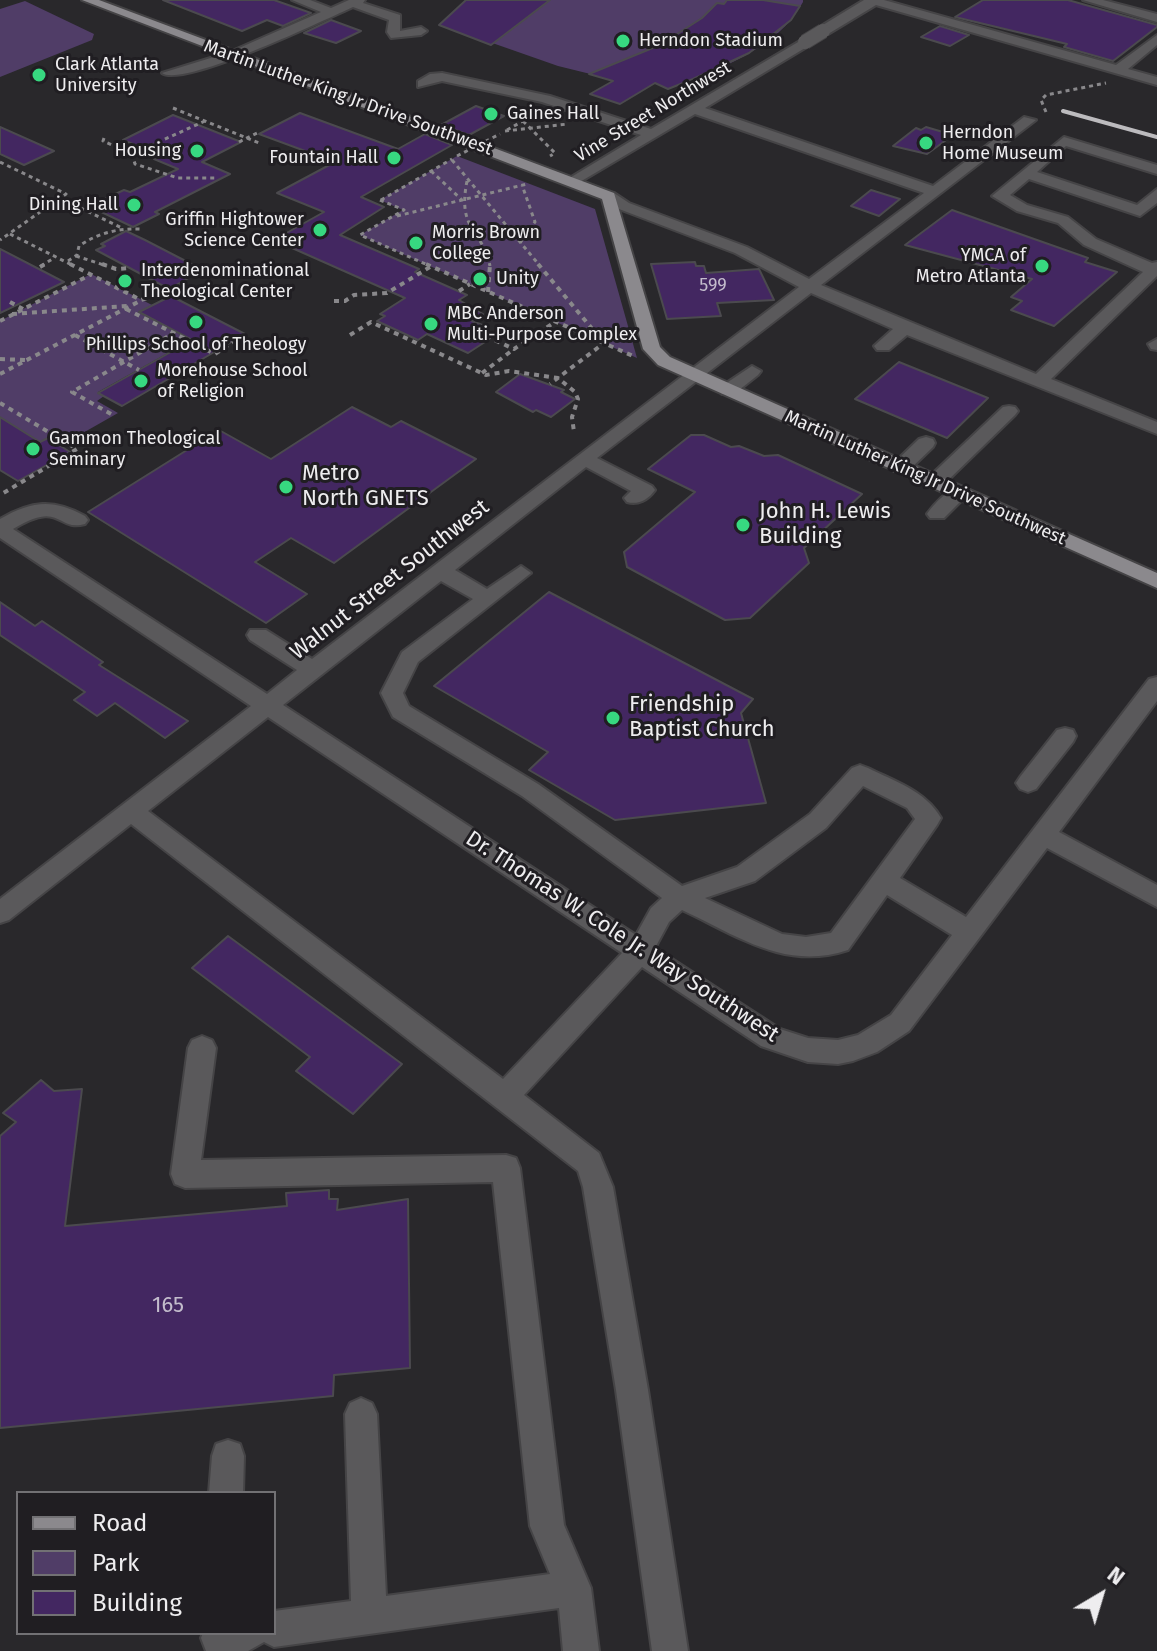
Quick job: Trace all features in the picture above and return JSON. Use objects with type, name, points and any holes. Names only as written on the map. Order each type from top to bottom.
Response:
[{"type":"main road","name":"Martin Luther King Jr Drive Southwest","points":[[88,0],[609,196],[652,349],[664,361],[1157,581]]},
{"type":"street","points":[[298,0],[332,12]]},
{"type":"street","points":[[873,0],[1157,81]]},
{"type":"street","name":"Vine Street Northwest","points":[[573,182],[873,0]]},
{"type":"street","points":[[1089,0],[1157,18]]},
{"type":"street","points":[[198,84],[203,75],[234,55],[356,2],[396,18],[393,32],[396,35],[421,31]]},
{"type":"street","points":[[1118,70],[1157,39]]},
{"type":"street","points":[[169,73],[188,71],[212,60],[234,55]]},
{"type":"street","points":[[423,84],[435,77],[450,78],[545,99],[653,134]]},
{"type":"street","points":[[694,109],[936,192]]},
{"type":"street","name":"Walnut Street Southwest","points":[[3,905],[131,811],[694,374],[1029,120]]},
{"type":"street","points":[[1043,377],[1155,268],[1090,242],[1063,220],[1003,200],[1000,196],[1064,141],[1157,170]]},
{"type":"street","points":[[1026,173],[1140,211],[1157,194]]},
{"type":"street","points":[[609,196],[624,206],[741,250],[1157,428]]},
{"type":"street","points":[[816,283],[905,328],[1157,415]]},
{"type":"street","points":[[883,346],[905,328]]},
{"type":"street","points":[[728,390],[752,371]]},
{"type":"street","points":[[935,482],[1009,411]]},
{"type":"street","points":[[901,467],[926,443]]},
{"type":"street","points":[[584,459],[645,490],[634,498]]},
{"type":"street","points":[[937,514],[959,493]]},
{"type":"street","points":[[0,529],[30,511],[46,506],[59,508],[78,520]]},
{"type":"street","name":"Dr. Thomas W. Cole Jr. Way Southwest","points":[[0,529],[771,1038],[804,1051],[840,1053],[873,1044],[900,1023],[1157,685]]},
{"type":"street","points":[[440,571],[487,598]]},
{"type":"street","points":[[505,1096],[640,951],[660,915],[679,897],[746,874],[818,821],[860,774],[915,802],[929,818],[839,942],[806,948],[779,944],[679,897],[530,790],[401,711],[392,693],[410,657],[521,573]]},
{"type":"street","points":[[258,635],[313,670]]},
{"type":"street","points":[[1028,783],[1065,736]]},
{"type":"street","points":[[131,811],[589,1162],[598,1187],[632,1390],[670,1651]]},
{"type":"street","points":[[1044,835],[1157,897]]},
{"type":"street","points":[[883,880],[969,932]]},
{"type":"street","points":[[202,1048],[185,1174],[506,1168],[547,1526],[574,1588],[581,1651]]},
{"type":"street","points":[[361,1414],[369,1614]]},
{"type":"street","points":[[226,1491],[228,1456]]},
{"type":"street","points":[[276,1629],[574,1588]]},
{"type":"path","points":[[1050,93],[1104,85]]},
{"type":"path","points":[[173,108],[259,143]]},
{"type":"path","points":[[546,108],[380,200],[404,210],[360,235],[637,358]]},
{"type":"path","points":[[505,131],[574,123],[588,113]]},
{"type":"path","points":[[104,138],[103,141],[132,154],[205,121]]},
{"type":"path","points":[[523,121],[555,153],[547,157]]},
{"type":"path","points":[[215,132],[223,128]]},
{"type":"path","points":[[239,142],[257,133]]},
{"type":"path","points":[[132,154],[135,164],[147,164],[179,178],[208,175],[216,178]]},
{"type":"path","points":[[452,160],[466,174],[462,215],[491,265],[488,292]]},
{"type":"path","points":[[0,162],[66,194],[0,240]]},
{"type":"path","points":[[431,171],[462,199]]},
{"type":"path","points":[[467,180],[604,343]]},
{"type":"path","points":[[393,216],[421,212],[528,183]]},
{"type":"path","points":[[520,243],[535,222],[522,185]]},
{"type":"path","points":[[66,201],[123,228]]},
{"type":"path","points":[[86,210],[99,204]]},
{"type":"path","points":[[76,256],[83,242],[123,228],[141,229]]},
{"type":"path","points":[[10,234],[141,300]]},
{"type":"path","points":[[40,267],[56,259],[48,253]]},
{"type":"path","points":[[53,265],[76,256],[115,269],[130,268]]},
{"type":"path","points":[[65,271],[75,266]]},
{"type":"path","points":[[334,301],[345,301],[354,295],[387,293],[430,266]]},
{"type":"path","points":[[0,321],[91,274]]},
{"type":"path","points":[[0,374],[141,300],[152,299],[163,291],[178,290],[188,284]]},
{"type":"path","points":[[459,291],[470,284]]},
{"type":"path","points":[[10,302],[23,309]]},
{"type":"path","points":[[12,314],[131,306]]},
{"type":"path","points":[[125,308],[215,354],[237,339]]},
{"type":"path","points":[[350,335],[371,322],[482,373],[509,371],[558,378],[575,392],[578,399],[573,414],[574,432]]},
{"type":"path","points":[[482,373],[556,322]]},
{"type":"path","points":[[477,332],[514,349]]},
{"type":"path","points":[[111,414],[72,392],[174,333]]},
{"type":"path","points":[[75,335],[139,370]]},
{"type":"path","points":[[550,384],[604,343]]},
{"type":"path","points":[[0,359],[26,360]]},
{"type":"path","points":[[0,403],[77,449],[0,495]]},
{"type":"green space","name":"Herndon Stadium","points":[[466,0],[803,2],[778,33],[762,45],[725,66],[668,89],[652,82],[627,83],[558,66],[441,25]]},
{"type":"green space","points":[[25,1],[94,34],[92,40],[0,77],[0,9]]},
{"type":"green space","points":[[457,156],[595,209],[637,358],[360,235],[403,210],[380,200]]},
{"type":"green space","points":[[91,274],[152,305],[140,312],[221,348],[206,357],[189,348],[181,352],[175,349],[98,392],[104,396],[97,401],[118,413],[60,446],[48,438],[34,446],[0,417],[0,321]]},
{"type":"building","points":[[163,0],[274,0],[311,13],[283,26],[267,20],[242,31]]},
{"type":"building","points":[[466,0],[550,0],[491,45],[439,25]]},
{"type":"building","points":[[727,0],[763,0],[800,6],[791,20],[749,53],[693,79],[668,89],[655,83],[620,104],[590,94],[613,81],[589,74],[660,45],[702,18],[717,3],[724,4]]},
{"type":"building","points":[[983,0],[1068,0],[1157,27],[1113,61],[1064,47],[1067,44],[955,17]]},
{"type":"building","points":[[331,20],[361,31],[336,43],[304,33]]},
{"type":"building","points":[[940,26],[969,35],[950,46],[921,37]]},
{"type":"building","points":[[476,106],[504,116],[469,135],[441,125]]},
{"type":"building","points":[[300,113],[398,149],[425,134],[452,145],[361,197],[384,207],[340,235],[419,269],[415,272],[467,295],[459,300],[483,314],[472,321],[485,326],[474,333],[488,340],[468,353],[427,334],[418,340],[377,321],[385,316],[380,314],[405,298],[274,240],[324,212],[277,193],[335,162],[259,134]]},
{"type":"building","points":[[173,115],[241,142],[202,162],[230,174],[155,212],[159,214],[133,227],[95,209],[102,206],[96,203],[124,190],[130,192],[178,169],[154,159],[162,156],[123,140]]},
{"type":"building","points":[[0,127],[54,151],[24,165],[0,154]]},
{"type":"building","points":[[926,127],[953,135],[927,154],[893,146],[916,128],[921,130]]},
{"type":"building","points":[[871,190],[900,199],[879,216],[851,206]]},
{"type":"building","name":"YMCA of Metro Atlanta","points":[[952,210],[1088,258],[1085,262],[1117,272],[1054,326],[1011,310],[1022,301],[1011,297],[1032,279],[905,245]]},
{"type":"building","points":[[126,231],[203,270],[169,289],[96,250]]},
{"type":"building","points":[[0,249],[35,267],[64,282],[0,313]]},
{"type":"building","points":[[695,262],[696,266],[704,266],[706,273],[759,269],[774,300],[717,303],[721,316],[667,319],[651,264]]},
{"type":"building","points":[[171,296],[245,334],[122,406],[98,393],[192,340],[139,312]]},
{"type":"building","points":[[899,362],[988,398],[947,438],[855,399]]},
{"type":"building","points":[[520,374],[564,390],[561,392],[575,399],[551,417],[536,410],[533,412],[496,392]]},
{"type":"building","name":"Metro North GNETS","points":[[352,407],[391,427],[401,421],[476,459],[334,563],[291,538],[255,562],[307,594],[266,623],[88,512],[219,430],[271,459]]},
{"type":"building","name":"Gammon Theological Seminary","points":[[0,417],[40,442],[48,438],[70,452],[18,481],[0,470]]},
{"type":"building","name":"John H. Lewis Building","points":[[691,435],[704,435],[731,447],[739,446],[764,456],[778,455],[862,494],[804,548],[809,563],[750,618],[725,620],[627,567],[624,552],[695,492],[648,469]]},
{"type":"building","name":"Friendship Baptist Church","points":[[549,592],[753,699],[741,713],[766,803],[615,820],[529,770],[548,752],[434,686]]},
{"type":"building","points":[[0,602],[35,626],[42,621],[103,662],[99,665],[188,721],[165,738],[115,703],[97,716],[74,700],[85,692],[0,635]]},
{"type":"building","points":[[228,936],[402,1064],[353,1114],[296,1071],[310,1057],[192,968]]},
{"type":"building","points":[[41,1080],[54,1091],[82,1089],[65,1226],[287,1206],[286,1193],[329,1190],[329,1199],[338,1199],[337,1210],[408,1199],[410,1368],[334,1375],[333,1396],[0,1428],[0,1136],[16,1122],[3,1113]]},
{"type":"railway","points":[[1063,111],[1157,137]]},
{"type":"place","name":"Herndon Stadium","points":[[623,41]]},
{"type":"place","name":"Clark Atlanta University","points":[[39,75]]},
{"type":"place","name":"Gaines Hall","points":[[491,114]]},
{"type":"place","name":"Herndon Home Museum","points":[[926,143]]},
{"type":"place","name":"Housing","points":[[197,151]]},
{"type":"place","name":"Fountain Hall","points":[[394,158]]},
{"type":"place","name":"Dining Hall","points":[[134,205]]},
{"type":"place","name":"Griffin Hightower Science Center","points":[[320,230]]},
{"type":"place","name":"Morris Brown College","points":[[416,243]]},
{"type":"place","name":"YMCA of Metro Atlanta","points":[[1042,266]]},
{"type":"place","name":"Unity","points":[[480,279]]},
{"type":"place","name":"Interdenominational Theological Center","points":[[125,281]]},
{"type":"place","name":"Phillips School of Theology","points":[[196,322]]},
{"type":"place","name":"MBC Anderson Multi-Purpose Complex","points":[[431,324]]},
{"type":"place","name":"Morehouse School of Religion","points":[[141,381]]},
{"type":"place","name":"Gammon Theological Seminary","points":[[33,449]]},
{"type":"place","name":"Metro North GNETS","points":[[286,487]]},
{"type":"place","name":"John H. Lewis Building","points":[[743,525]]},
{"type":"place","name":"Friendship Baptist Church","points":[[613,718]]}]
